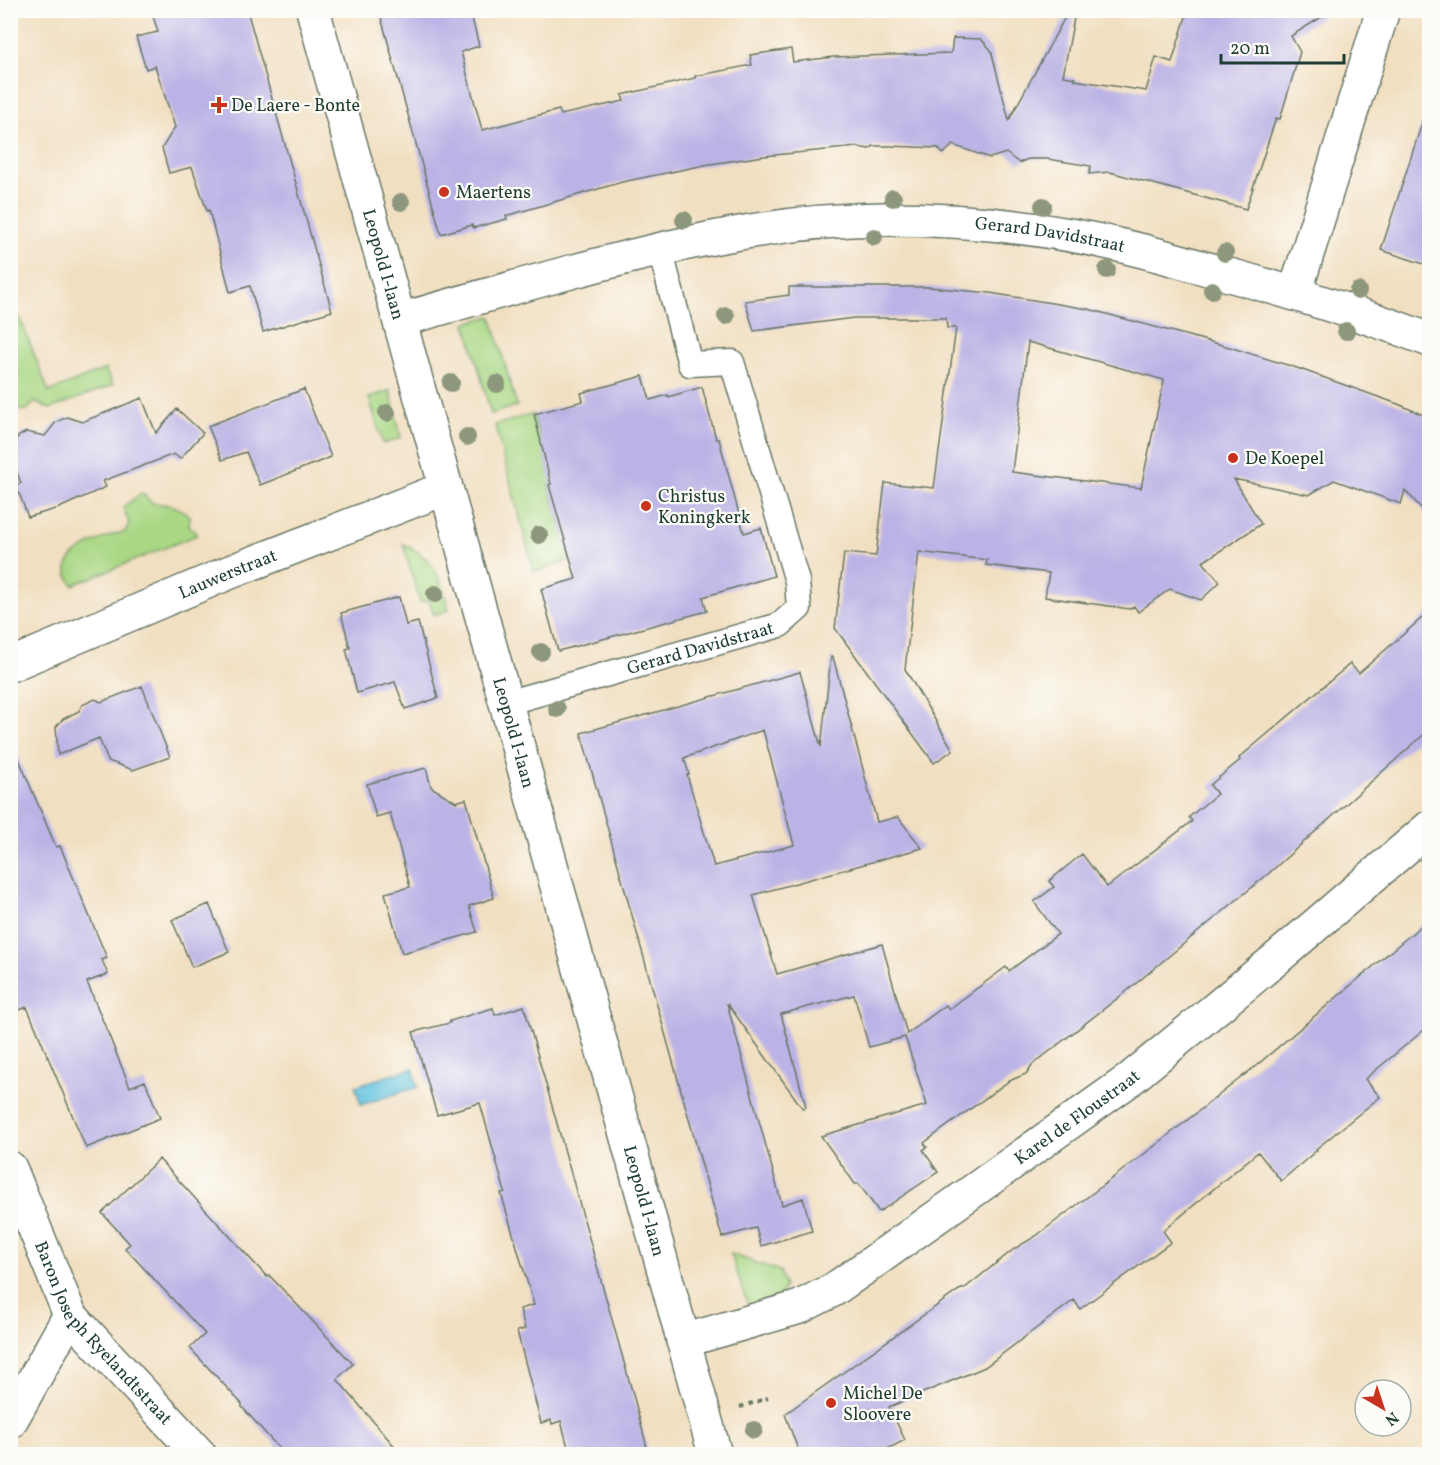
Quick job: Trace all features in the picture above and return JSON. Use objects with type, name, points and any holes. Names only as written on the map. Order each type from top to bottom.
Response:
[{"type":"street","name":"Leopold I-laan","points":[[313,10],[715,1455]]},
{"type":"street","points":[[1295,293],[1383,10]]},
{"type":"street","name":"Gerard Davidstraat","points":[[399,320],[660,249],[742,233],[817,223],[880,219],[966,221],[1051,232],[1134,248],[1295,293],[1430,340]]},
{"type":"street","name":"Lauwerstraat","points":[[10,665],[235,570],[446,488]]},
{"type":"street","name":"Karel de Floustraat","points":[[683,1341],[800,1307],[816,1300],[860,1271],[1130,1080],[1430,827]]},
{"type":"street","name":"Baron Joseph Ryelandtstraat","points":[[10,1168],[70,1316],[199,1455]]},
{"type":"street","points":[[10,1422],[70,1316]]},
{"type":"lane","name":"Gerard Davidstraat","points":[[506,703],[780,625],[799,608],[797,581],[732,362],[690,364],[660,249]]},
{"type":"path","points":[[733,1409],[768,1398]]},
{"type":"green space","points":[[11,313],[20,318],[49,392],[105,369],[113,385],[50,409],[35,402],[27,410],[18,410],[11,421],[11,379],[19,375],[11,354]]},
{"type":"green space","points":[[491,316],[517,406],[491,414],[466,323]]},
{"type":"green space","points":[[390,390],[401,438],[383,444],[369,398]]},
{"type":"green space","points":[[533,414],[553,483],[549,485],[571,560],[534,572],[495,425]]},
{"type":"green space","points":[[142,493],[152,503],[172,506],[186,513],[190,517],[189,525],[197,535],[73,585],[67,572],[72,557],[99,540],[125,532],[129,523],[123,507]]},
{"type":"green space","points":[[403,544],[423,556],[435,570],[449,610],[434,615],[429,600],[420,602]]},
{"type":"green space","points":[[731,1254],[780,1271],[785,1286],[780,1297],[748,1306]]},
{"type":"water","points":[[413,1068],[418,1087],[361,1105],[355,1086]]},
{"type":"building","points":[[151,10],[247,10],[332,311],[263,332],[250,286],[230,292],[209,210],[207,211],[192,167],[169,173],[162,148],[175,127],[155,66],[146,69],[136,37],[158,32]]},
{"type":"building","points":[[379,10],[470,10],[479,46],[461,52],[482,130],[559,110],[561,115],[624,101],[622,95],[695,78],[695,76],[752,65],[750,55],[791,49],[793,62],[834,57],[951,53],[953,38],[981,39],[991,50],[1009,120],[1069,10],[1075,13],[1063,76],[1075,78],[1075,80],[1146,91],[1156,57],[1172,62],[1188,10],[1333,10],[1291,36],[1300,52],[1280,119],[1276,118],[1246,209],[1110,172],[1089,174],[1091,166],[1048,159],[1028,159],[1019,163],[1006,153],[990,158],[953,145],[943,154],[938,148],[874,146],[869,149],[857,147],[710,164],[622,182],[506,216],[507,219],[473,228],[472,225],[441,234]]},
{"type":"building","points":[[1423,120],[1430,121],[1430,266],[1381,250]]},
{"type":"building","points":[[789,287],[929,287],[990,293],[1088,309],[1226,346],[1297,368],[1398,404],[1430,418],[1430,518],[1405,490],[1401,504],[1334,480],[1309,495],[1234,479],[1261,524],[1203,562],[1220,582],[1201,600],[1170,589],[1138,612],[1134,606],[1130,609],[1045,597],[1049,573],[986,565],[987,560],[919,552],[905,669],[953,750],[934,763],[835,628],[844,553],[876,556],[885,483],[934,488],[956,328],[947,328],[946,318],[854,318],[754,331],[745,301],[789,295]],"holes":[[[1028,342],[1164,380],[1141,488],[1012,472]]]},
{"type":"building","name":"Christus Koningkerk","points":[[643,376],[650,400],[702,387],[716,439],[719,439],[744,533],[761,528],[774,576],[703,597],[707,611],[558,651],[541,589],[576,579],[549,485],[551,484],[534,414],[583,401],[581,393]]},
{"type":"building","points":[[304,389],[331,457],[260,485],[246,452],[222,460],[208,426]]},
{"type":"building","points":[[142,398],[156,433],[177,409],[203,433],[180,459],[174,454],[103,481],[106,487],[59,508],[28,517],[16,485],[21,483],[10,454],[10,445],[26,432],[45,436],[56,422],[67,417],[82,422]]},
{"type":"building","points":[[399,597],[406,625],[418,622],[438,698],[405,709],[395,682],[357,693],[346,649],[350,648],[341,613]]},
{"type":"building","points":[[1430,611],[1430,729],[1268,874],[1128,990],[1032,1065],[1026,1074],[1009,1081],[924,1143],[927,1147],[923,1150],[938,1172],[879,1212],[859,1184],[855,1184],[821,1136],[927,1105],[905,1037],[869,1047],[854,995],[781,1014],[806,1107],[803,1109],[727,1003],[782,1205],[803,1198],[812,1231],[761,1246],[756,1228],[722,1237],[581,733],[800,672],[821,747],[831,657],[833,657],[877,822],[898,817],[922,848],[753,895],[777,974],[882,944],[907,1034],[946,1005],[949,1009],[1006,967],[1009,971],[1058,934],[1034,902],[1054,887],[1049,881],[1082,854],[1107,887],[1192,821],[1189,817],[1217,794],[1210,785],[1240,760],[1239,758],[1350,664],[1359,673]],"holes":[[[763,730],[794,845],[714,866],[684,758]]]},
{"type":"building","points":[[142,686],[170,757],[133,770],[108,761],[99,738],[58,755],[56,727],[63,719],[79,711],[82,705],[95,699],[101,702]]},
{"type":"building","points":[[10,738],[56,847],[60,846],[107,958],[102,960],[108,974],[87,982],[130,1087],[145,1081],[160,1118],[86,1148],[27,1007],[20,1010],[10,986]]},
{"type":"building","points":[[426,768],[431,787],[456,802],[466,799],[494,898],[469,906],[477,932],[402,953],[385,893],[410,887],[390,813],[376,817],[367,784]]},
{"type":"building","points":[[209,904],[229,952],[192,967],[172,920]]},
{"type":"building","points":[[1430,918],[1430,1025],[1365,1079],[1380,1097],[1281,1181],[1258,1152],[1163,1231],[1171,1242],[1080,1309],[1074,1300],[985,1367],[889,1407],[905,1440],[876,1455],[800,1455],[785,1414],[959,1290],[965,1288],[1014,1249],[1036,1236],[1152,1148],[1257,1065]]},
{"type":"building","points":[[524,1006],[649,1455],[570,1455],[561,1421],[552,1424],[551,1420],[541,1423],[517,1331],[525,1329],[520,1309],[534,1305],[501,1193],[505,1192],[480,1103],[437,1115],[413,1032],[450,1023],[450,1021],[493,1008],[495,1015]]},
{"type":"building","points":[[159,1159],[267,1277],[269,1275],[353,1364],[337,1379],[402,1455],[285,1455],[190,1348],[205,1334],[125,1248],[130,1244],[102,1213]]},
{"type":"place","name":"De Laere - Bonte","points":[[219,105]]},
{"type":"place","name":"Maertens","points":[[444,192]]},
{"type":"place","name":"De Koepel","points":[[1233,458]]},
{"type":"place","name":"Christus Koningkerk","points":[[646,506]]},
{"type":"place","name":"Michel De Sloovere","points":[[831,1403]]}]
